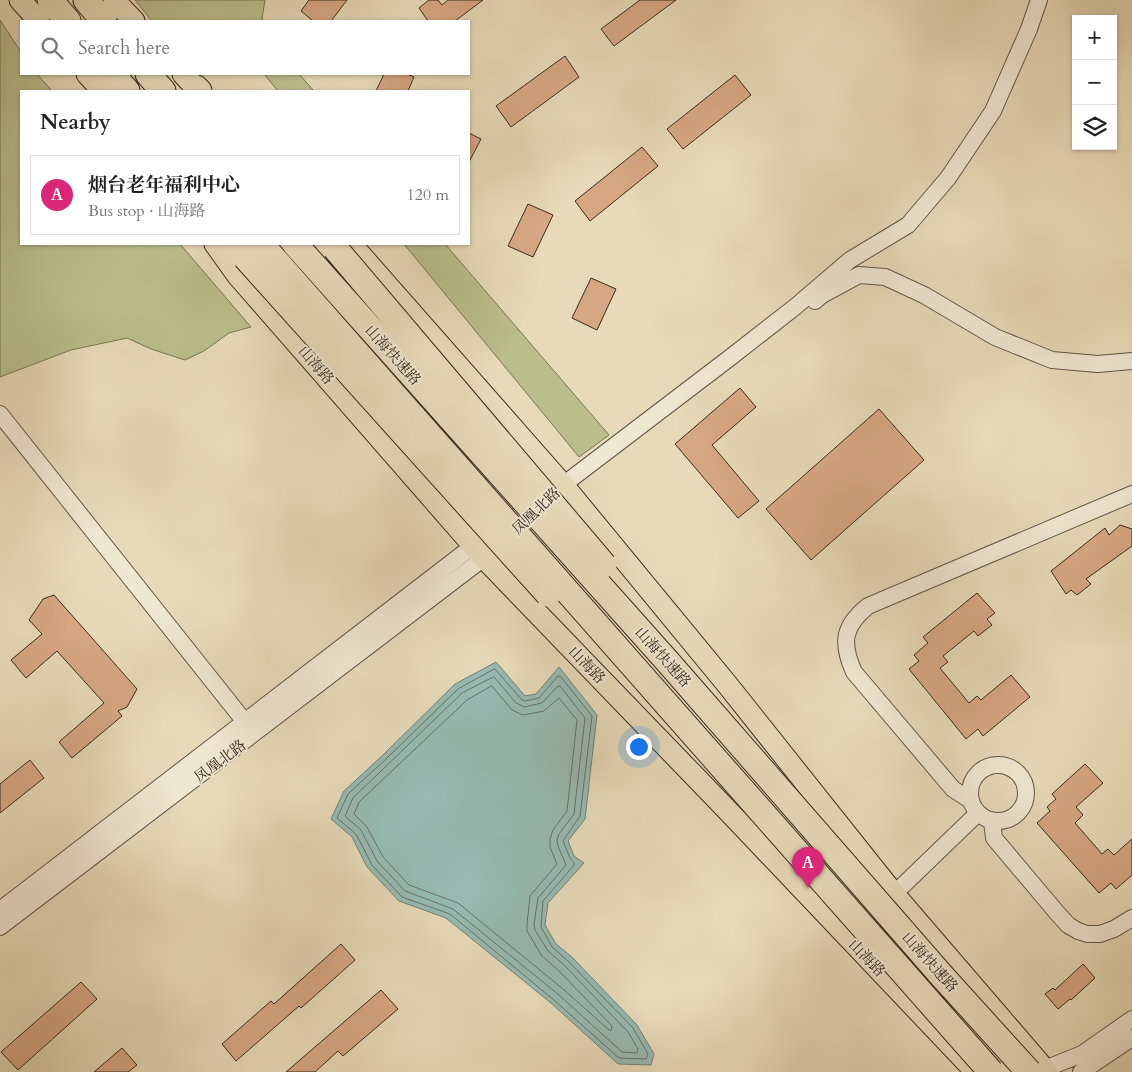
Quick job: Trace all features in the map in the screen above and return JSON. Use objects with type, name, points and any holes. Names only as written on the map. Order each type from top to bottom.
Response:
[{"type":"highway","points":[[50,0],[67,20]]},
{"type":"highway","points":[[86,0],[103,20]]},
{"type":"highway","points":[[113,75],[126,90]]},
{"type":"highway","points":[[149,75],[162,90]]},
{"type":"highway","name":"山海快速路","points":[[296,245],[668,662],[893,920],[1040,1071]]},
{"type":"highway","points":[[339,245],[730,713],[893,920]]},
{"type":"highway","name":"山海快速路","points":[[246,248],[740,787],[991,1072]]},
{"type":"main road","points":[[20,0],[38,20]]},
{"type":"main road","points":[[114,0],[133,20]]},
{"type":"main road","points":[[88,75],[102,90]]},
{"type":"main road","name":"山海路","points":[[216,245],[238,276],[479,553],[732,815],[976,1072]]},
{"type":"main road","points":[[339,245],[563,485],[1040,1071]]},
{"type":"street","points":[[727,360],[796,307],[850,260],[908,225],[948,178],[993,111],[1030,29],[1039,0]]},
{"type":"street","points":[[727,360],[777,331],[822,295],[859,275],[885,277],[924,295],[995,337],[1052,360],[1098,364],[1132,361]]},
{"type":"street","name":"凤凰北路","points":[[0,927],[479,553],[563,485],[727,360]]},
{"type":"street","points":[[0,414],[245,722]]},
{"type":"street","points":[[1132,494],[868,606],[856,616],[848,629],[845,639],[846,652],[854,672],[953,789],[980,812],[994,838],[1068,925],[1087,934],[1100,934],[1114,929],[1132,918]]},
{"type":"street","name":"凤凰北路","points":[[0,910],[245,722],[479,553]]},
{"type":"street","points":[[894,894],[980,812]]},
{"type":"street","points":[[1040,1071],[1082,1054],[1132,1019]]},
{"type":"street","points":[[1081,1072],[1132,1038]]},
{"type":"green space","points":[[135,0],[265,0],[262,20],[151,20]]},
{"type":"green space","points":[[0,20],[20,50],[20,75],[38,75],[51,90],[20,90],[20,245],[181,245],[251,327],[229,333],[204,351],[185,360],[151,349],[127,338],[71,350],[0,377]]},
{"type":"green space","points":[[265,75],[300,75],[313,90],[277,90]]},
{"type":"green space","points":[[405,245],[446,245],[609,435],[579,457]]},
{"type":"water","points":[[496,662],[525,696],[536,694],[559,667],[597,715],[585,819],[568,841],[574,856],[584,863],[548,903],[545,925],[556,944],[572,957],[637,1025],[654,1054],[651,1065],[618,1064],[551,1003],[446,918],[399,901],[367,867],[352,837],[331,819],[344,791],[455,684]]},
{"type":"building","points":[[309,0],[347,0],[332,20],[312,20],[301,11]]},
{"type":"building","points":[[429,0],[438,0],[442,5],[448,0],[483,0],[456,20],[427,20],[419,8]]},
{"type":"building","points":[[640,0],[676,0],[614,46],[601,29]]},
{"type":"building","points":[[565,56],[579,77],[511,127],[496,106]]},
{"type":"building","points":[[384,75],[409,75],[414,77],[408,90],[376,90]]},
{"type":"building","points":[[735,75],[751,95],[683,149],[667,129]]},
{"type":"building","points":[[470,134],[481,139],[470,160]]},
{"type":"building","points":[[642,147],[658,166],[590,221],[575,201]]},
{"type":"building","points":[[528,204],[553,215],[533,257],[508,246]]},
{"type":"building","points":[[591,278],[616,289],[597,330],[572,318]]},
{"type":"building","points":[[740,388],[756,407],[712,445],[759,501],[738,518],[675,444]]},
{"type":"building","points":[[879,409],[924,460],[811,560],[766,509]]},
{"type":"building","points":[[1120,525],[1132,529],[1132,546],[1086,579],[1091,584],[1077,595],[1071,590],[1066,594],[1051,571],[1105,528],[1109,535]]},
{"type":"building","points":[[977,593],[995,613],[987,619],[992,625],[978,636],[974,631],[943,656],[948,662],[940,668],[969,703],[977,696],[981,700],[1011,675],[1030,697],[983,736],[978,729],[966,739],[909,669],[919,661],[914,655],[928,643],[923,637]]},
{"type":"building","points":[[54,595],[137,689],[127,707],[118,711],[122,716],[72,758],[59,742],[104,703],[57,651],[26,678],[11,660],[42,634],[29,620],[43,599]]},
{"type":"building","points":[[30,760],[44,778],[0,813],[0,784]]},
{"type":"building","points":[[1085,764],[1103,783],[1076,807],[1083,815],[1075,823],[1102,854],[1108,849],[1114,855],[1132,839],[1132,875],[1116,889],[1111,883],[1099,893],[1037,823],[1050,811],[1047,807],[1056,799],[1052,794]]},
{"type":"building","points":[[341,944],[355,960],[301,1008],[299,1006],[236,1061],[222,1044],[271,1001],[274,1004]]},
{"type":"building","points":[[1083,964],[1095,978],[1058,1009],[1045,994],[1053,988],[1055,990]]},
{"type":"building","points":[[81,982],[97,999],[18,1070],[1,1052]]},
{"type":"building","points":[[381,990],[398,1009],[343,1056],[338,1051],[315,1072],[286,1072]]},
{"type":"building","points":[[122,1048],[137,1065],[128,1072],[94,1072]]},
{"type":"place","name":"烟台老年福利中心","points":[[808,888]]}]
